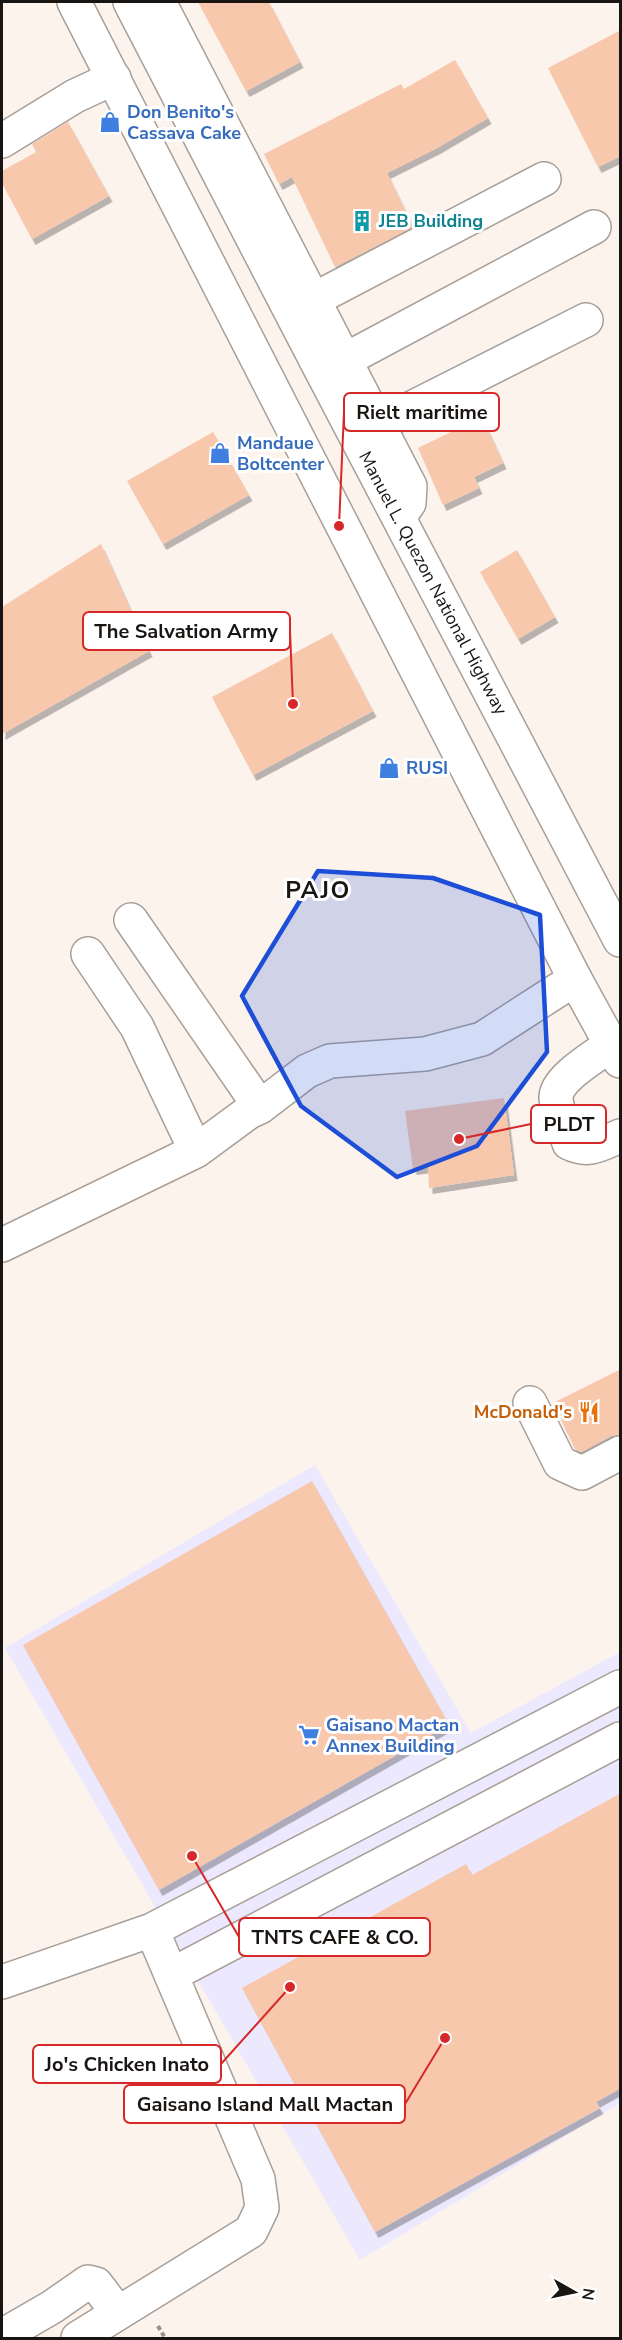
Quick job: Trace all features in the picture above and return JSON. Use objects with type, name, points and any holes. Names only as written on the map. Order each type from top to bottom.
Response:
[{"type":"main road","points":[[75,2],[575,979],[618,1048],[566,1078],[558,1088],[556,1099],[569,1143],[578,1148],[588,1149],[621,1136]]},
{"type":"main road","name":"Manuel L. Quezon National Highway","points":[[130,2],[621,940]]},
{"type":"main road","points":[[159,2],[410,486],[409,503],[399,517]]},
{"type":"main road","points":[[2,141],[75,96],[114,78]]},
{"type":"main road","points":[[313,300],[544,179]]},
{"type":"main road","points":[[345,360],[594,227]]},
{"type":"main road","points":[[378,425],[586,320]]},
{"type":"main road","points":[[131,920],[260,1107]]},
{"type":"main road","points":[[88,954],[137,1027],[196,1151]]},
{"type":"main road","points":[[2,1245],[196,1151],[307,1071],[330,1061],[424,1054],[482,1039],[575,979]]},
{"type":"main road","points":[[530,1403],[560,1463],[582,1473],[621,1453]]},
{"type":"main road","points":[[2,1982],[152,1930],[621,1687]]},
{"type":"main road","points":[[171,1975],[621,1739]]},
{"type":"main road","points":[[78,2338],[251,2231],[262,2208],[258,2180],[152,1930]]},
{"type":"main road","points":[[2,2336],[52,2307],[88,2282],[96,2284],[118,2313]]},
{"type":"highlighted area","points":[[318,871],[433,878],[540,915],[547,1052],[477,1146],[397,1177],[301,1106],[242,996]]},
{"type":"shaded area","points":[[315,1465],[471,1733],[620,1652],[620,2103],[360,2260],[5,1648]]},
{"type":"building","points":[[198,2],[269,2],[300,62],[246,91]]},
{"type":"building","points":[[621,30],[621,156],[598,167],[548,68]]},
{"type":"building","points":[[455,60],[488,118],[437,148],[387,173],[413,227],[335,267],[292,177],[279,184],[264,154],[401,84],[404,89]]},
{"type":"building","points":[[68,122],[109,196],[32,239],[2,183],[2,171],[36,152],[32,144]]},
{"type":"building","points":[[474,400],[503,463],[474,477],[479,488],[443,505],[418,448],[455,430],[447,412]]},
{"type":"building","points":[[213,432],[249,495],[163,544],[127,481]]},
{"type":"building","points":[[101,544],[149,651],[2,734],[2,607]]},
{"type":"building","points":[[517,550],[555,617],[518,639],[480,572]]},
{"type":"building","points":[[332,633],[373,711],[253,775],[212,697]]},
{"type":"building","points":[[504,1098],[514,1175],[429,1188],[428,1167],[413,1169],[405,1111]]},
{"type":"building","points":[[621,1369],[621,1434],[611,1436],[581,1452],[575,1449],[553,1403]]},
{"type":"building","points":[[312,1481],[449,1725],[159,1890],[23,1645]]},
{"type":"building","points":[[621,1793],[621,2088],[596,2102],[600,2108],[375,2232],[242,1988],[466,1864],[472,1875]]},
{"type":"place","name":"Don Benito's Cassava Cake","points":[[110,122]]},
{"type":"place","name":"JEB Building","points":[[362,221]]},
{"type":"place","name":"Mandaue Boltcenter","points":[[220,453]]},
{"type":"place","name":"Rielt maritime","points":[[339,526]]},
{"type":"place","name":"The Salvation Army","points":[[293,704]]},
{"type":"place","name":"RUSI","points":[[389,768]]},
{"type":"place","name":"PLDT","points":[[459,1139]]},
{"type":"place","name":"McDonald's","points":[[589,1412]]},
{"type":"place","name":"Gaisano Mactan Annex Building","points":[[309,1735]]},
{"type":"place","name":"TNTS CAFE & CO.","points":[[192,1856]]},
{"type":"place","name":"Jo's Chicken Inato","points":[[290,1987]]},
{"type":"place","name":"Gaisano Island Mall Mactan","points":[[445,2038]]},
{"type":"district","name":"PAJO","points":[[318,890]]}]
